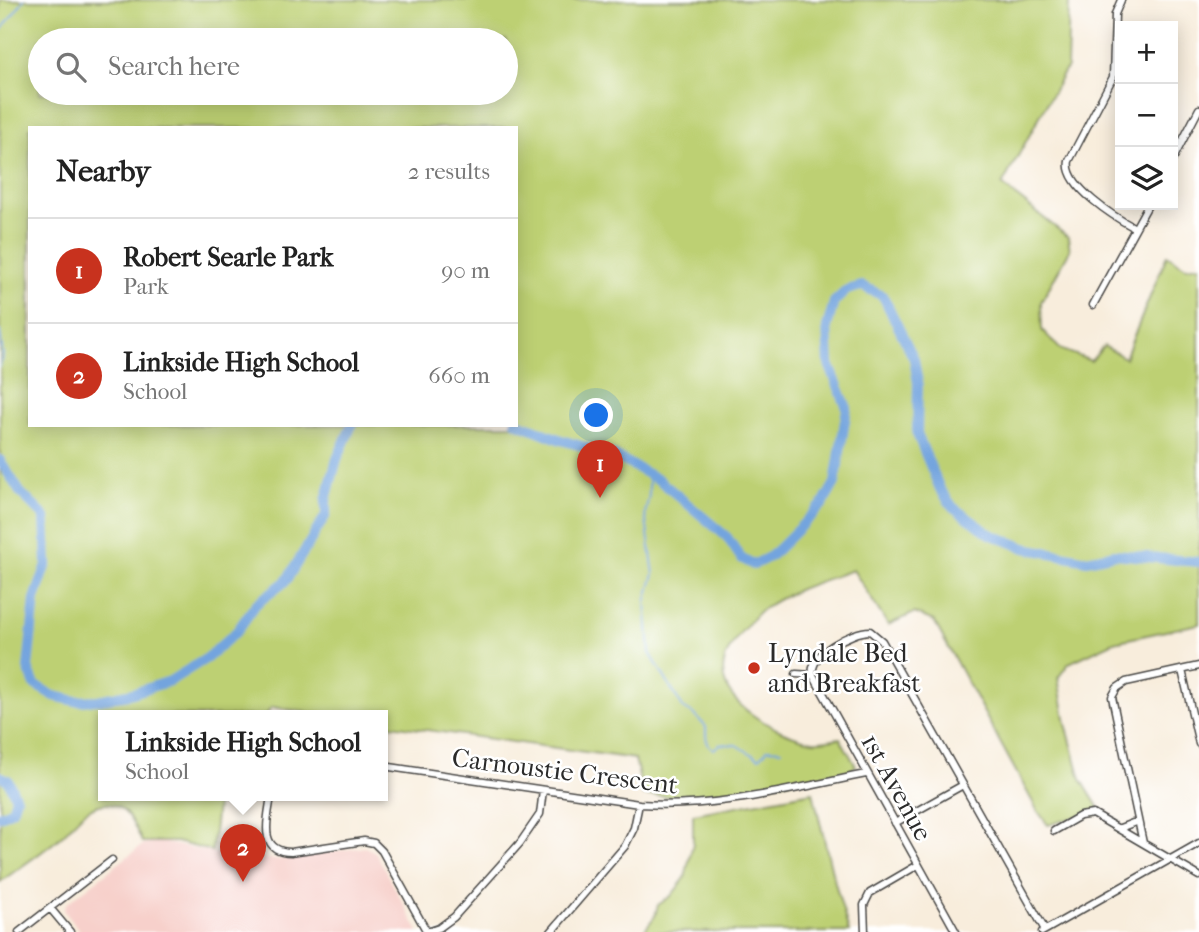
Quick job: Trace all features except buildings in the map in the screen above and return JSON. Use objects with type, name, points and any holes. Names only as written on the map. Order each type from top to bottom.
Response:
[{"type":"street","points":[[1121,0],[1115,14],[1113,77],[1068,167],[1072,177],[1104,210],[1135,228]]},
{"type":"street","points":[[1178,149],[1199,109]]},
{"type":"street","points":[[1093,305],[1145,210]]},
{"type":"street","points":[[796,674],[814,675],[813,664],[821,653],[858,632],[876,634],[883,641],[1043,931],[1199,843]]},
{"type":"street","points":[[1143,843],[1112,701],[1114,692],[1122,684],[1199,666]]},
{"type":"street","points":[[1182,670],[1199,744]]},
{"type":"street","name":"1st Avenue","points":[[814,675],[866,774],[956,932]]},
{"type":"street","name":"Carnoustie Crescent","points":[[388,767],[639,804],[700,804],[866,774]]},
{"type":"street","points":[[895,823],[963,785]]},
{"type":"street","points":[[270,801],[266,834],[280,851],[291,852],[364,841],[374,843],[385,856],[427,932],[439,928],[454,917],[520,843],[540,814],[543,790]]},
{"type":"street","points":[[551,932],[625,846],[634,828],[639,804]]},
{"type":"street","points":[[1054,831],[1080,816],[1092,814],[1199,876]]},
{"type":"street","points":[[1119,828],[1138,821]]},
{"type":"street","points":[[19,932],[112,860]]},
{"type":"street","points":[[865,932],[864,905],[870,893],[918,865]]},
{"type":"street","points":[[50,908],[70,932]]},
{"type":"shaded area","points":[[160,842],[214,853],[276,860],[365,847],[375,852],[419,932],[81,932],[64,911],[66,904],[144,844]]},
{"type":"green space","points":[[0,0],[1069,0],[1067,67],[1002,185],[1068,237],[1070,250],[1041,302],[1042,330],[1060,349],[1091,361],[1104,346],[1125,358],[1167,255],[1186,267],[1199,265],[1199,624],[1114,642],[1069,663],[1058,678],[1066,724],[1081,779],[1100,810],[1048,825],[1037,810],[934,621],[914,613],[888,625],[853,570],[793,592],[760,611],[734,642],[724,663],[724,678],[730,692],[740,704],[769,725],[800,738],[816,741],[840,738],[856,766],[849,771],[687,798],[643,795],[635,759],[388,725],[388,710],[291,710],[272,707],[270,710],[98,710],[98,801],[217,801],[212,851],[176,842],[142,842],[123,810],[108,804],[88,810],[36,856],[0,882]]},
{"type":"green space","points":[[813,792],[849,932],[643,932],[655,916],[658,905],[671,896],[685,878],[693,843],[693,814]]},
{"type":"waterway","points":[[0,32],[24,0]]},
{"type":"waterway","points":[[518,423],[561,440],[613,455],[659,480],[727,537],[741,558],[753,565],[771,556],[823,504],[835,483],[847,408],[829,364],[827,327],[834,302],[847,290],[862,286],[883,296],[914,359],[918,383],[917,434],[940,489],[953,507],[990,534],[1025,548],[1087,560],[1115,554],[1199,562]]},
{"type":"waterway","points":[[0,331],[3,355],[0,367]]},
{"type":"waterway","points":[[0,460],[20,492],[45,517],[47,564],[35,599],[28,668],[35,685],[54,696],[76,701],[98,700],[133,693],[170,681],[207,658],[237,631],[256,604],[286,581],[326,515],[326,500],[337,459],[351,427]]},
{"type":"waterway","points":[[649,476],[645,514],[654,574],[646,602],[650,653],[683,708],[695,715],[706,727],[707,740],[711,747],[714,749],[720,744],[736,745],[759,758],[768,749],[782,750]]},
{"type":"waterway","points":[[0,776],[8,780],[16,798],[12,810],[0,816]]},
{"type":"place","name":"Robert Searle Park","points":[[600,498]]},
{"type":"place","name":"Lyndale Bed and Breakfast","points":[[754,668]]},
{"type":"place","name":"Linkside High School","points":[[243,882]]}]
